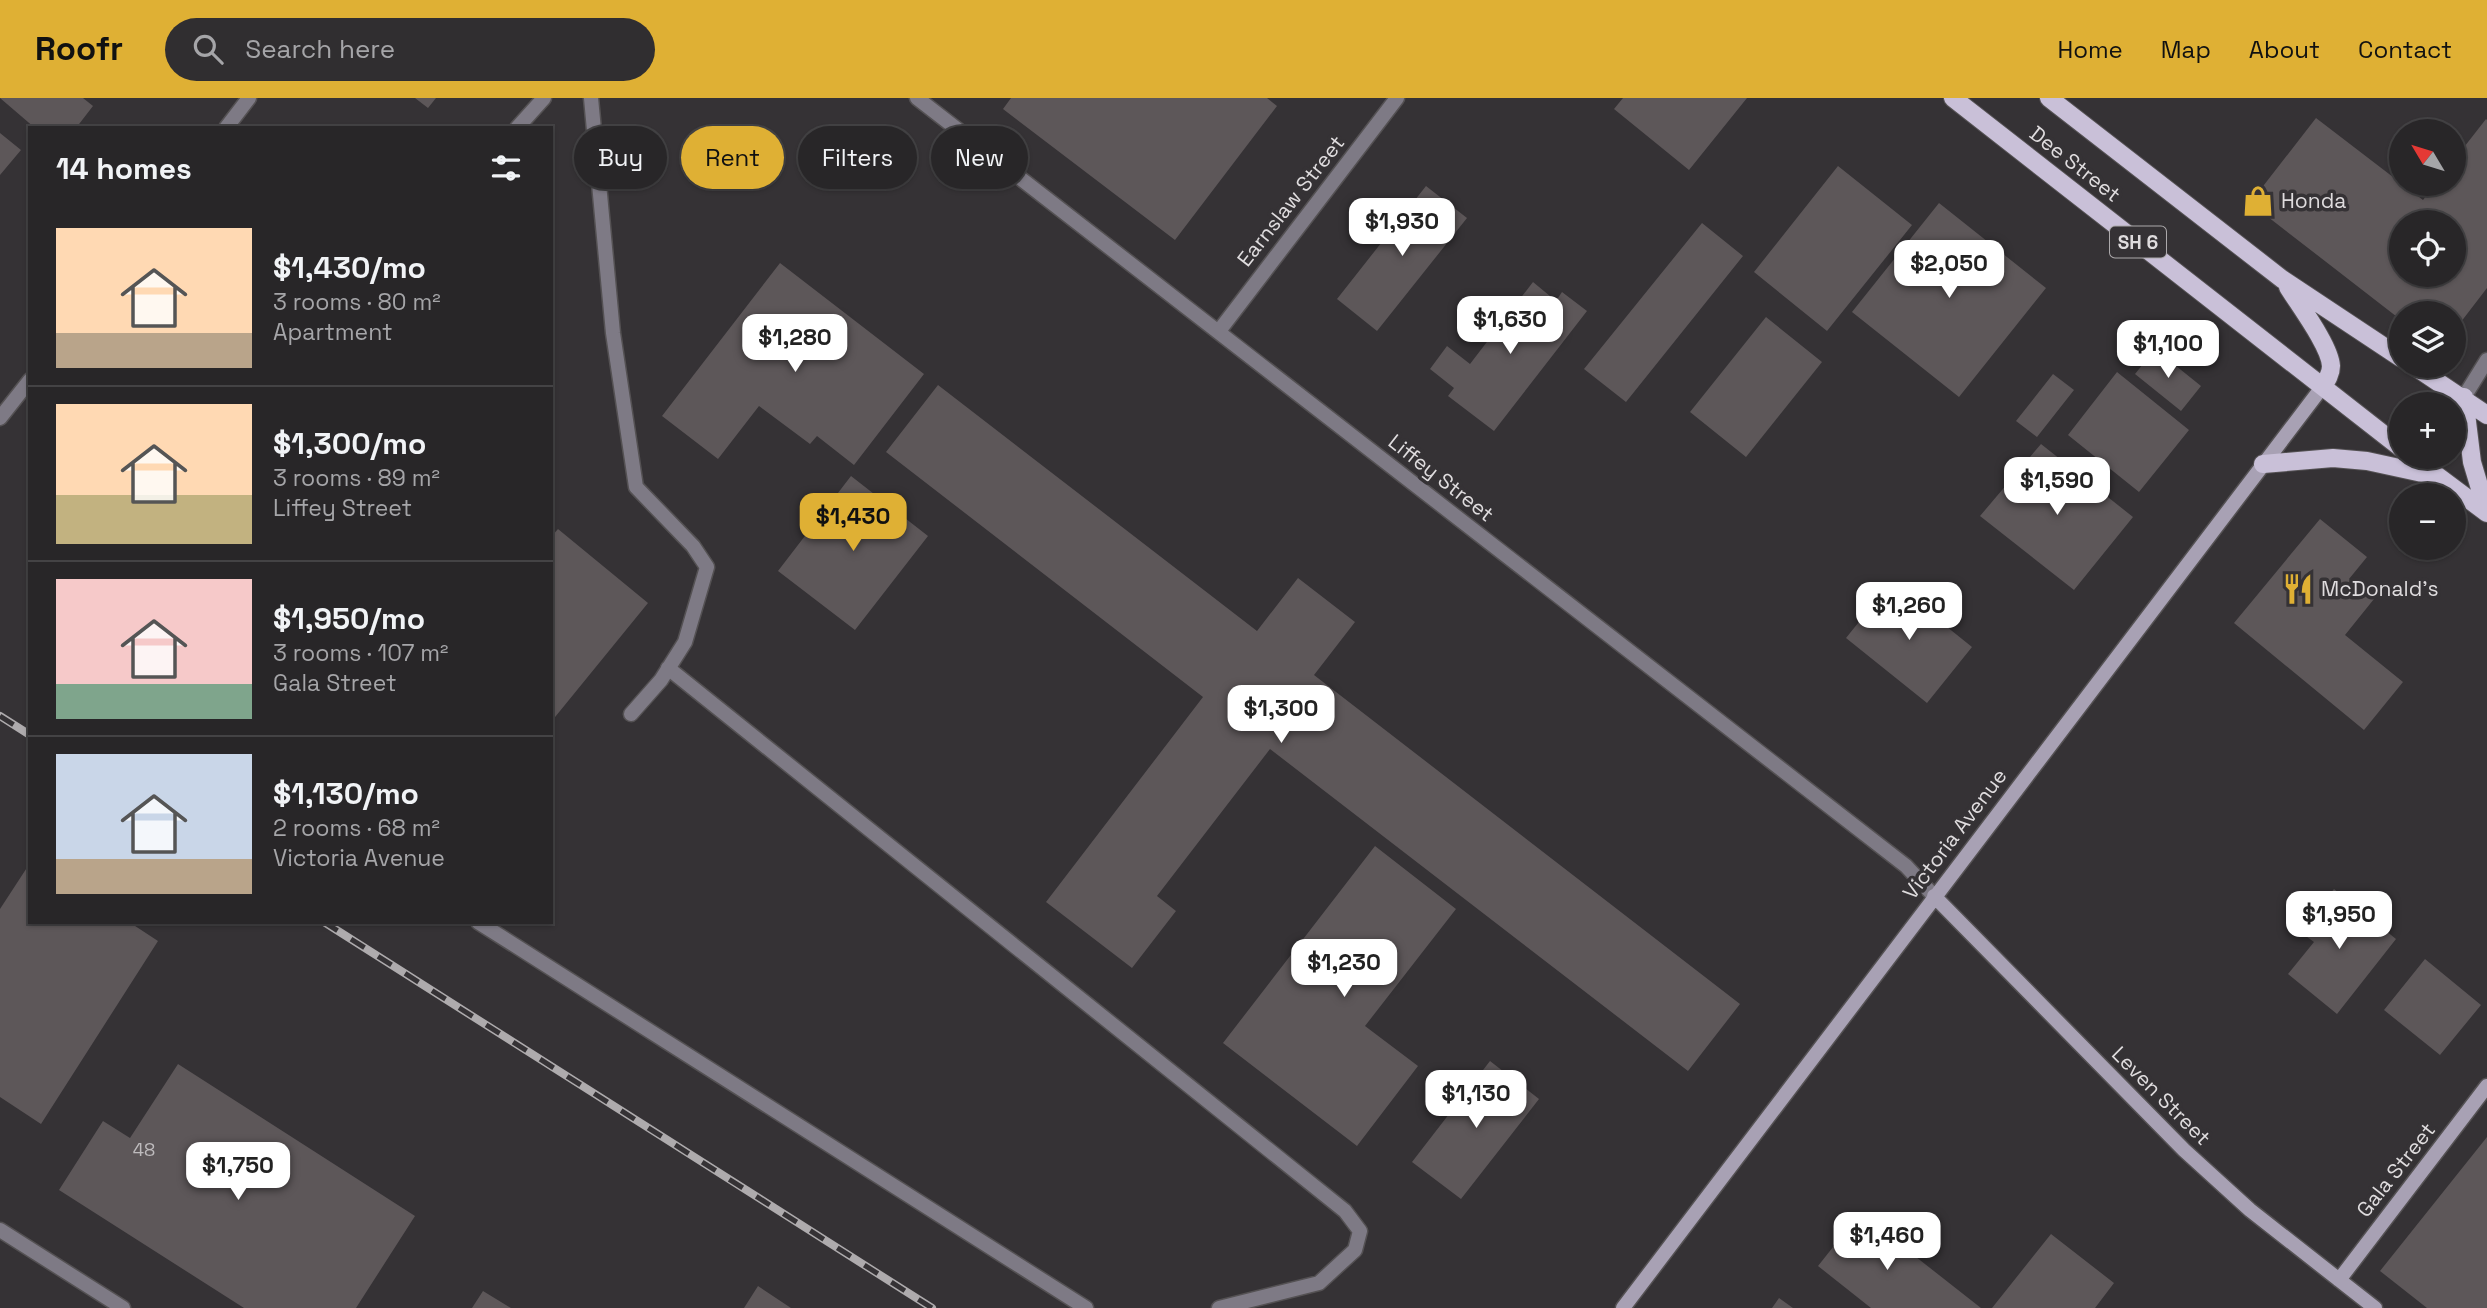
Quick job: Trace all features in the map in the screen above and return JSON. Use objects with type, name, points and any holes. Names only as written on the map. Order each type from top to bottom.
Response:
[{"type":"main road","name":"Dee Street","points":[[1952,98],[2389,438]]},
{"type":"main road","name":"Dee Street","points":[[2049,98],[2282,279],[2389,350]]},
{"type":"main road","points":[[2282,279],[2327,353],[2331,364],[2329,376],[2323,386]]},
{"type":"main road","points":[[2433,378],[2456,392]]},
{"type":"main road","name":"Victoria Avenue","points":[[1623,1308],[2323,386]]},
{"type":"main road","points":[[2466,399],[2487,415]]},
{"type":"main road","points":[[2466,423],[2472,462],[2487,513]]},
{"type":"main road","points":[[2263,464],[2342,458],[2436,476]]},
{"type":"main road","points":[[2427,469],[2487,513]]},
{"type":"main road","name":"Leven Street","points":[[1934,895],[2184,1150],[2250,1210],[2375,1308]]},
{"type":"main road","name":"Gala Street","points":[[2339,1280],[2487,1086]]},
{"type":"street","points":[[228,126],[249,98]]},
{"type":"street","points":[[519,126],[544,98]]},
{"type":"street","points":[[591,98],[614,333],[636,487],[693,547],[707,567],[685,642],[661,680],[631,713]]},
{"type":"street","name":"Liffey Street","points":[[918,98],[1906,866],[1934,895]]},
{"type":"street","name":"Earnslaw Street","points":[[1219,331],[1397,98]]},
{"type":"street","points":[[2466,394],[2487,360]]},
{"type":"street","points":[[0,418],[28,383]]},
{"type":"street","points":[[668,668],[1345,1211],[1360,1231],[1355,1250],[1319,1283],[1219,1308]]},
{"type":"street","points":[[481,924],[1086,1308]]},
{"type":"street","points":[[0,1230],[123,1308]]},
{"type":"building","points":[[0,98],[83,98],[93,106],[78,126],[33,126]]},
{"type":"building","points":[[415,98],[436,98],[428,108]]},
{"type":"building","points":[[1011,98],[1267,98],[1277,106],[1175,240],[1003,109]]},
{"type":"building","points":[[1623,98],[1747,98],[1689,170],[1614,109]]},
{"type":"building","points":[[2316,118],[2389,174],[2389,196],[2418,196],[2423,200],[2426,196],[2466,196],[2466,145],[2486,119],[2487,288],[2466,315],[2466,301],[2389,301],[2389,311],[2250,203]]},
{"type":"building","points":[[0,133],[21,150],[0,175]]},
{"type":"building","points":[[1838,166],[1912,225],[1827,331],[1754,272]]},
{"type":"building","points":[[1426,186],[1467,218],[1377,331],[1337,299]]},
{"type":"building","points":[[1939,203],[2046,288],[1959,397],[1852,312]]},
{"type":"building","points":[[1702,223],[1743,256],[1626,402],[1584,369]]},
{"type":"building","points":[[780,263],[924,374],[854,465],[817,436],[810,444],[759,406],[718,459],[662,416]]},
{"type":"building","points":[[1533,282],[1556,301],[1562,292],[1587,311],[1494,431],[1448,396],[1454,388],[1430,369],[1447,346],[1470,364]]},
{"type":"building","points":[[1766,317],[1822,362],[1746,457],[1690,412]]},
{"type":"building","points":[[2155,349],[2201,386],[2181,411],[2135,374]]},
{"type":"building","points":[[2117,372],[2189,430],[2139,492],[2068,435]]},
{"type":"building","points":[[2053,374],[2074,390],[2037,437],[2016,421]]},
{"type":"building","points":[[938,385],[1257,631],[1298,578],[1355,622],[1314,675],[1740,1004],[1688,1071],[1270,749],[1157,896],[1176,911],[1132,968],[1046,902],[1203,697],[886,452]]},
{"type":"building","points":[[2041,444],[2133,517],[2074,590],[1980,516]]},
{"type":"building","points":[[851,476],[928,536],[855,630],[778,571]]},
{"type":"building","points":[[2320,519],[2367,557],[2349,579],[2374,599],[2345,635],[2403,682],[2364,730],[2234,623]]},
{"type":"building","points":[[558,529],[648,603],[553,720],[553,535]]},
{"type":"building","points":[[1891,582],[1972,647],[1927,703],[1846,638]]},
{"type":"building","points":[[1375,846],[1456,909],[1365,1026],[1418,1066],[1357,1146],[1223,1043]]},
{"type":"building","points":[[28,866],[28,924],[132,924],[158,941],[41,1124],[0,1097],[0,909]]},
{"type":"building","points":[[2334,889],[2396,939],[2337,1014],[2288,974],[2314,942],[2299,931]]},
{"type":"building","points":[[2425,959],[2481,1005],[2440,1055],[2384,1010]]},
{"type":"building","points":[[1490,1061],[1539,1099],[1461,1199],[1412,1162]]},
{"type":"building","points":[[178,1064],[415,1216],[356,1308],[244,1308],[59,1190],[103,1121],[130,1138]]},
{"type":"building","points":[[2487,1137],[2487,1308],[2427,1308],[2380,1271]]},
{"type":"building","points":[[1860,1213],[1981,1308],[1871,1308],[1818,1266]]},
{"type":"building","points":[[2051,1234],[2114,1283],[2095,1308],[1992,1308]]},
{"type":"building","points":[[758,1286],[791,1308],[744,1308]]},
{"type":"building","points":[[483,1291],[511,1308],[472,1308]]},
{"type":"building","points":[[1779,1298],[1793,1308],[1772,1308]]},
{"type":"railway","points":[[0,716],[28,734]]},
{"type":"railway","points":[[327,924],[932,1308]]},
{"type":"place","name":"Honda","points":[[2258,201]]},
{"type":"place","name":"McDonald's","points":[[2298,589]]}]
